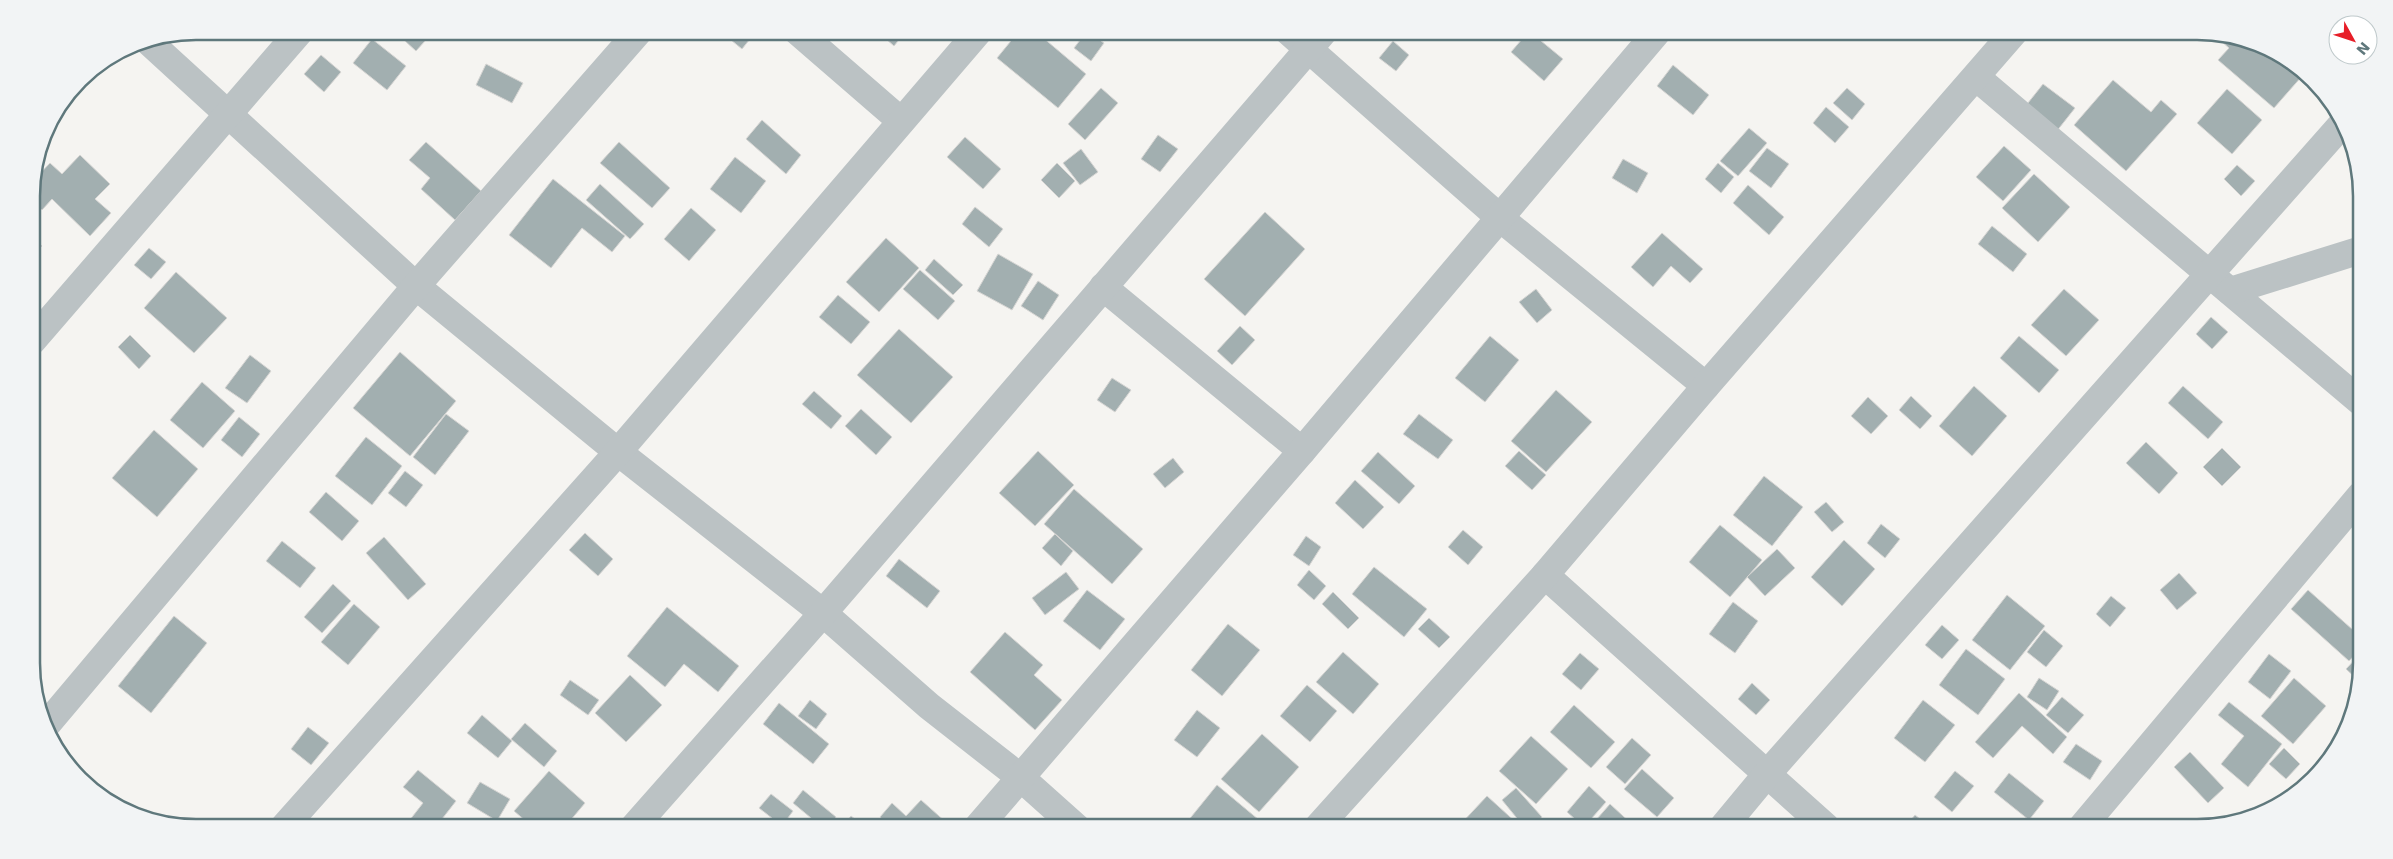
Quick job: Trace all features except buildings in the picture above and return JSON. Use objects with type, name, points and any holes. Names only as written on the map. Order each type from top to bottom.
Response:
[{"type":"street","points":[[40,332],[292,40]]},
{"type":"street","points":[[51,720],[416,286],[631,40]]},
{"type":"street","points":[[807,40],[901,121]]},
{"type":"street","points":[[292,819],[618,452],[971,40]]},
{"type":"street","points":[[641,819],[822,613],[1317,40],[1500,218],[1706,386]]},
{"type":"street","points":[[985,819],[1302,451],[1650,40]]},
{"type":"street","points":[[1325,819],[1545,575],[1706,386],[2008,40]]},
{"type":"street","points":[[153,46],[229,112],[416,286],[618,452],[822,613],[929,706],[1021,778],[1067,819]]},
{"type":"street","points":[[1976,78],[2353,395]]},
{"type":"street","points":[[1730,819],[1767,774],[2338,129]]},
{"type":"street","points":[[2230,291],[2353,252]]},
{"type":"street","points":[[1103,287],[1302,451]]},
{"type":"street","points":[[2089,819],[2353,505]]},
{"type":"street","points":[[1545,575],[1816,819]]}]
